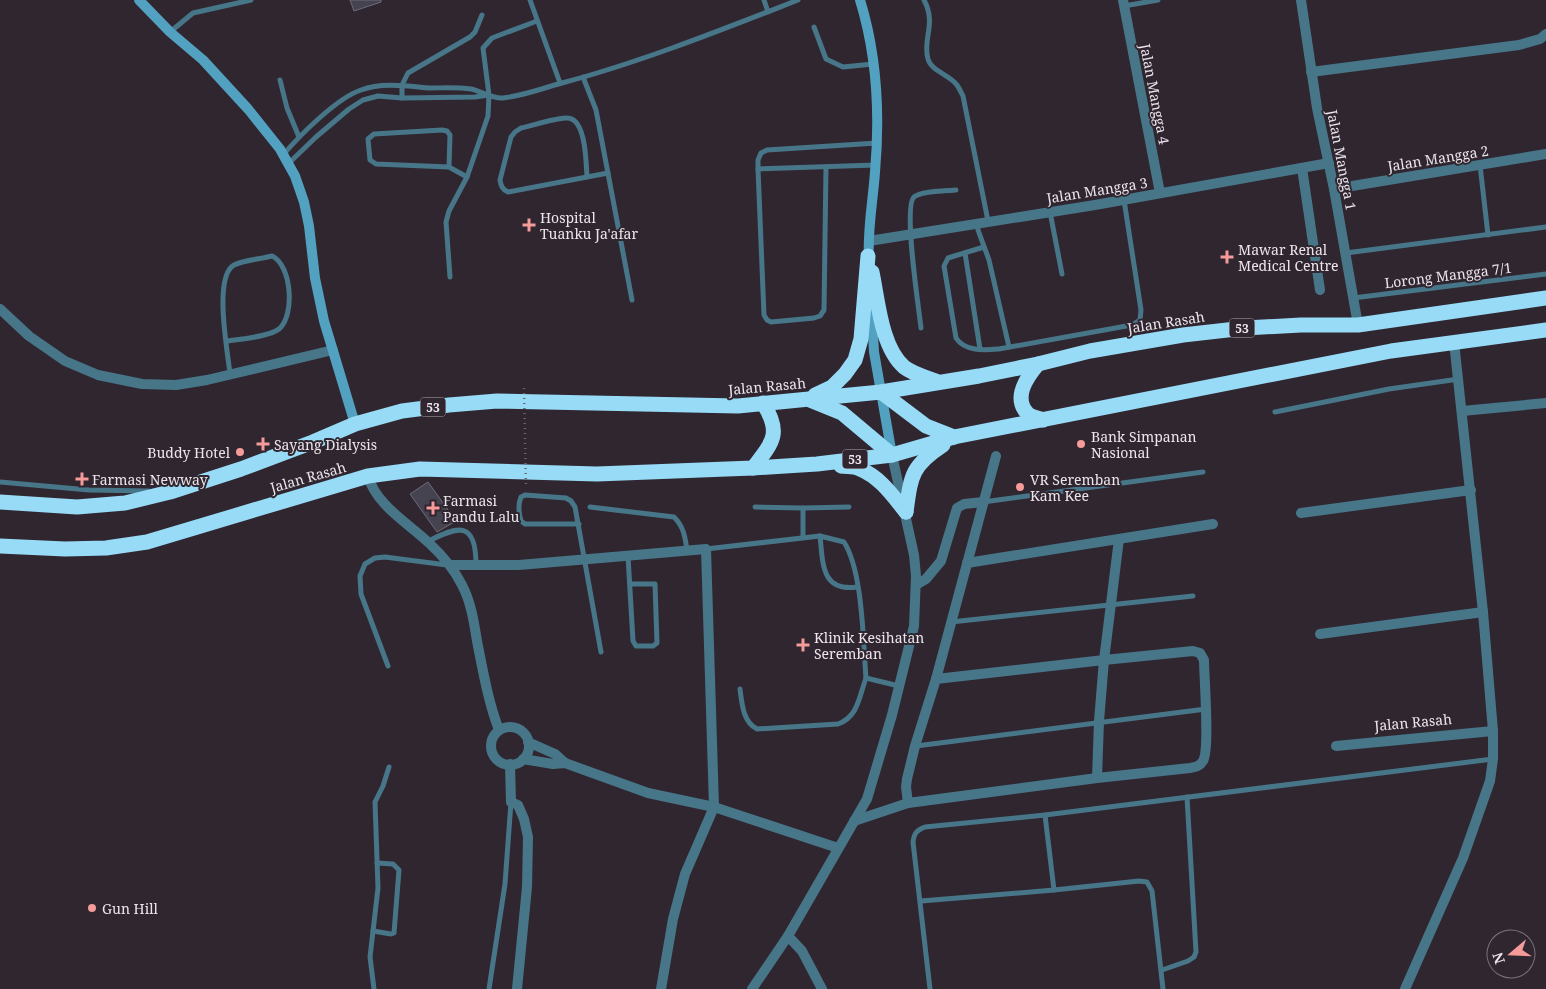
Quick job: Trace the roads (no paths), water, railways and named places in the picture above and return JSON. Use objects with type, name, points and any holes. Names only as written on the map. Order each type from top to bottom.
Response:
[{"type":"highway","points":[[868,256],[887,343],[904,366],[920,376],[941,382]]},
{"type":"highway","points":[[807,399],[832,387],[855,360],[861,339],[868,256]]},
{"type":"highway","name":"Jalan Rasah","points":[[0,502],[77,507],[125,503],[170,492],[241,469],[355,424],[402,411],[497,401],[738,406],[881,392],[1038,364],[1090,351],[1201,333],[1245,328],[1302,325],[1358,325],[1546,298]]},
{"type":"highway","name":"Jalan Rasah","points":[[0,546],[65,549],[106,548],[147,542],[368,476],[420,469],[597,474],[817,464],[892,455],[954,437],[1391,351],[1546,330]]},
{"type":"highway","points":[[1038,364],[1024,384],[1022,401],[1030,415],[1043,420]]},
{"type":"highway","points":[[881,392],[926,426],[954,437]]},
{"type":"highway","points":[[807,399],[842,413],[892,455]]},
{"type":"highway","points":[[754,468],[771,445],[774,434],[769,413],[762,403]]},
{"type":"highway","points":[[906,512],[909,488],[915,469],[926,456],[954,437]]},
{"type":"highway","points":[[817,464],[860,468],[886,486],[906,512]]},
{"type":"street","points":[[139,0],[170,32],[203,60],[248,109],[285,159],[295,176],[304,202],[324,321],[355,424]]},
{"type":"street","points":[[752,989],[788,936],[867,798],[892,715],[914,626],[916,585],[914,556],[906,512],[892,455],[874,352],[868,256],[876,165],[877,109],[869,34],[860,0]]},
{"type":"street","name":"Jalan Mangga 1","points":[[1301,0],[1311,72],[1358,325]]},
{"type":"street","name":"Jalan Mangga 4","points":[[1124,3],[1160,194]]},
{"type":"street","points":[[1311,72],[1519,44],[1540,39],[1546,34]]},
{"type":"street","name":"Jalan Mangga 2","points":[[1334,189],[1546,154]]},
{"type":"street","name":"Jalan Mangga 3","points":[[869,241],[1160,194],[1329,163]]},
{"type":"street","points":[[1302,168],[1320,290]]},
{"type":"street","points":[[0,309],[29,336],[65,361],[98,375],[142,384],[176,384],[207,380],[333,350]]},
{"type":"street","points":[[1405,989],[1464,858],[1490,781],[1493,759],[1493,731],[1483,612],[1454,342]]},
{"type":"street","points":[[1462,411],[1546,403]]},
{"type":"street","points":[[908,803],[906,787],[915,746],[936,679],[996,456]]},
{"type":"street","points":[[368,476],[372,488],[382,501],[450,565],[464,588],[472,615],[487,691],[499,730]]},
{"type":"street","points":[[1301,513],[1471,490]]},
{"type":"street","points":[[916,585],[926,579],[941,561],[957,508],[964,504],[983,502]]},
{"type":"street","points":[[967,563],[1213,524]]},
{"type":"street","points":[[1097,778],[1104,660],[1119,539]]},
{"type":"street","points":[[450,565],[519,565],[706,549],[714,807],[686,874],[673,919],[661,989]]},
{"type":"street","points":[[1320,634],[1483,612]]},
{"type":"street","points":[[854,821],[908,803],[1097,778],[1190,768],[1200,765],[1205,756],[1204,660],[1197,652],[1104,660],[936,679]]},
{"type":"street","points":[[528,742],[527,754],[518,762],[510,764],[501,762],[492,753],[492,740],[499,730],[505,727],[517,728],[528,742],[555,754],[565,763],[648,793],[714,807],[838,848]]},
{"type":"street","name":"Jalan Rasah","points":[[1336,746],[1493,731]]},
{"type":"street","points":[[523,759],[553,764],[565,763]]},
{"type":"street","points":[[510,764],[511,802],[518,806],[524,819],[528,837],[527,887],[517,989]]},
{"type":"street","points":[[788,936],[802,951],[822,989]]},
{"type":"lane","points":[[170,32],[193,13],[251,0]]},
{"type":"lane","points":[[530,0],[560,83]]},
{"type":"lane","points":[[764,0],[768,12]]},
{"type":"lane","points":[[285,159],[298,137],[349,95],[363,89],[376,86],[402,85],[472,89],[501,98],[507,97],[583,77],[718,31],[798,0]]},
{"type":"lane","points":[[924,0],[929,9],[928,60],[934,67],[957,84],[963,96],[983,222],[978,230],[989,260],[1009,348]]},
{"type":"lane","points":[[1124,3],[1158,0]]},
{"type":"lane","points":[[402,98],[402,85],[408,73],[470,37],[475,32],[482,15]]},
{"type":"lane","points":[[450,277],[446,222],[449,211],[467,177],[488,116],[489,95],[483,48],[492,38],[537,21]]},
{"type":"lane","points":[[814,27],[826,59],[843,67],[873,64]]},
{"type":"lane","points":[[583,77],[596,110],[632,300]]},
{"type":"lane","points":[[280,80],[287,108],[298,137]]},
{"type":"lane","points":[[285,159],[363,100],[378,96],[402,98],[475,97],[489,95]]},
{"type":"lane","points":[[587,177],[582,133],[576,121],[567,118],[521,128],[515,132],[511,137],[500,180],[501,186],[508,192],[587,177],[608,173]]},
{"type":"lane","points":[[449,167],[450,135],[447,131],[374,134],[368,139],[370,160],[376,164],[449,167],[467,177]]},
{"type":"lane","points":[[826,167],[824,310],[820,316],[814,318],[771,322],[764,315],[758,169],[758,160],[761,153],[767,150],[877,143]]},
{"type":"lane","points":[[758,169],[876,165]]},
{"type":"lane","points":[[1480,165],[1488,234]]},
{"type":"lane","points":[[922,328],[910,234],[911,201],[920,194],[956,190]]},
{"type":"lane","points":[[984,247],[948,258],[944,266],[956,338],[965,347],[980,349],[1009,348],[1132,325],[1140,320],[1141,310],[1124,200]]},
{"type":"lane","points":[[1050,212],[1062,274]]},
{"type":"lane","points":[[1345,253],[1546,227]]},
{"type":"lane","points":[[965,252],[980,349]]},
{"type":"lane","points":[[226,341],[270,333],[281,327],[285,321],[289,304],[289,289],[282,264],[278,259],[272,256],[235,264],[227,274],[222,304],[226,341],[230,374]]},
{"type":"lane","name":"Lorong Mangga 7/1","points":[[1353,298],[1546,274]]},
{"type":"lane","points":[[1275,412],[1389,389],[1459,379]]},
{"type":"lane","points":[[983,502],[1203,472]]},
{"type":"lane","points":[[0,482],[89,490],[170,492]]},
{"type":"lane","points":[[579,524],[525,524],[519,517],[521,497],[525,495],[566,498],[575,506],[579,524],[601,652]]},
{"type":"lane","points":[[590,506],[674,517],[684,532],[687,550]]},
{"type":"lane","points":[[754,507],[849,507]]},
{"type":"lane","points":[[802,508],[803,537]]},
{"type":"lane","points":[[427,542],[447,531],[461,529],[467,532],[472,539],[476,554],[476,566]]},
{"type":"lane","points":[[820,536],[823,564],[825,572],[831,581],[839,587],[857,587]]},
{"type":"lane","points":[[706,549],[820,536],[844,542],[851,553],[862,622],[866,678],[853,715],[847,721],[838,724],[766,730],[757,729],[751,726],[747,720],[740,689]]},
{"type":"lane","points":[[628,556],[634,644],[636,646],[653,646],[657,643],[655,584],[630,584]]},
{"type":"lane","points":[[388,666],[361,594],[360,576],[365,564],[375,558],[385,557],[450,565]]},
{"type":"lane","points":[[951,622],[1193,596]]},
{"type":"lane","points":[[866,678],[899,686]]},
{"type":"lane","points":[[915,746],[1099,721],[1206,709]]},
{"type":"lane","points":[[930,989],[913,842],[915,832],[920,829],[1493,759]]},
{"type":"lane","points":[[374,989],[370,958],[378,888],[375,802],[383,786],[389,766]]},
{"type":"lane","points":[[1162,970],[1191,959],[1196,952],[1186,797]]},
{"type":"lane","points":[[489,989],[505,884],[511,802]]},
{"type":"lane","points":[[1045,815],[1054,890]]},
{"type":"lane","points":[[373,931],[394,933],[399,870],[394,864],[377,863]]},
{"type":"lane","points":[[921,901],[1054,890],[1139,880],[1146,882],[1152,890],[1163,989]]},
{"type":"place","name":"Hospital Tuanku Ja'afar","points":[[529,225]]},
{"type":"place","name":"Mawar Renal Medical Centre","points":[[1227,257]]},
{"type":"place","name":"Sayang Dialysis","points":[[263,444]]},
{"type":"place","name":"Bank Simpanan Nasional","points":[[1081,444]]},
{"type":"place","name":"Buddy Hotel","points":[[240,452]]},
{"type":"place","name":"Farmasi Newway","points":[[82,479]]},
{"type":"place","name":"VR Seremban Kam Kee","points":[[1020,487]]},
{"type":"place","name":"Farmasi Pandu Lalu","points":[[433,508]]},
{"type":"place","name":"Klinik Kesihatan Seremban","points":[[803,645]]},
{"type":"place","name":"Gun Hill","points":[[92,908]]}]
